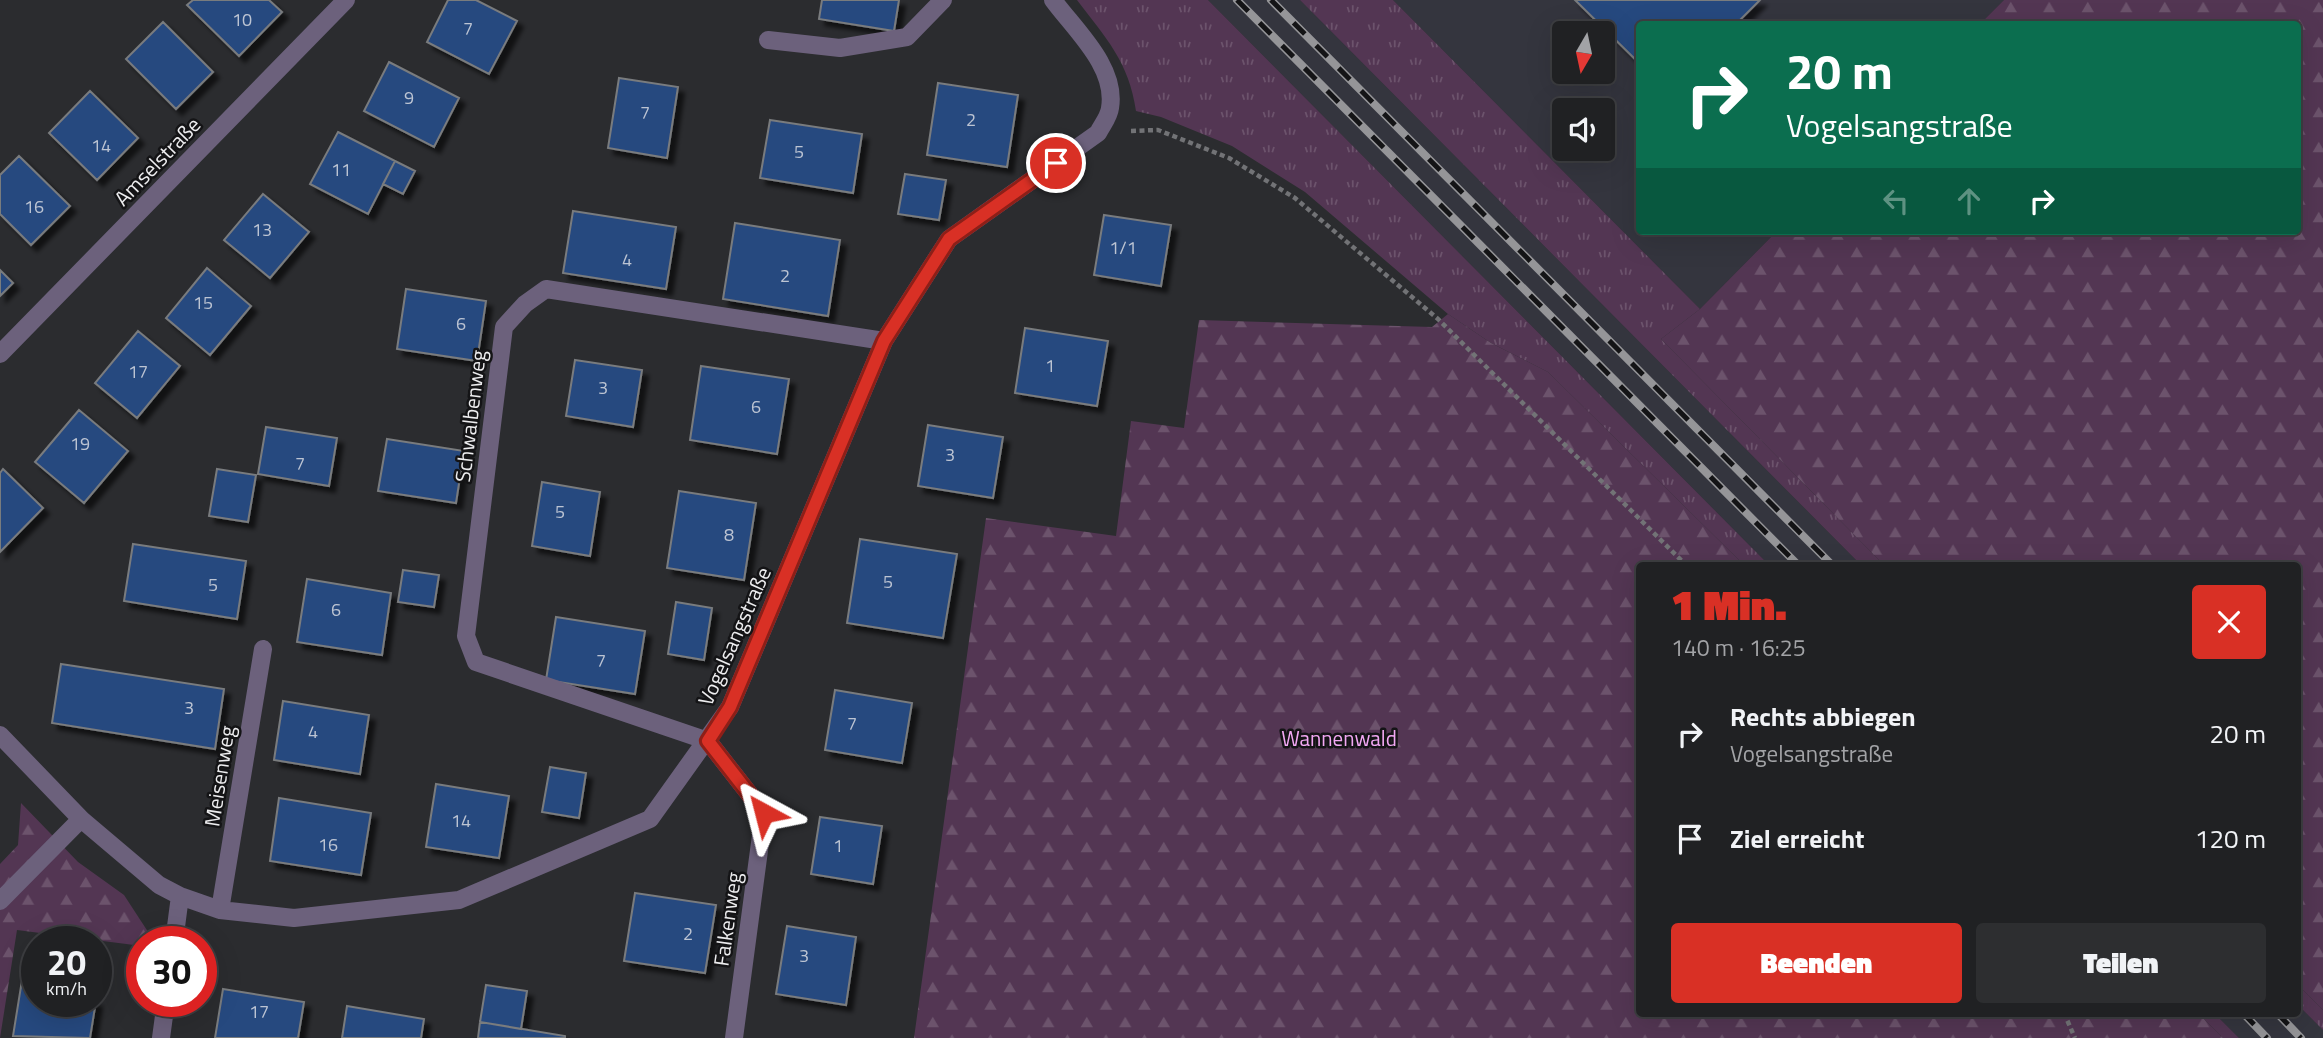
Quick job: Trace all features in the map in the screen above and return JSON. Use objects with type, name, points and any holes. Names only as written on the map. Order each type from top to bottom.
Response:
[{"type":"street","name":"Amselstraße","points":[[0,354],[346,0]]},
{"type":"street","points":[[768,40],[840,48],[906,37],[943,0]]},
{"type":"street","points":[[1052,0],[1098,60],[1111,84],[1110,111],[1098,133]]},
{"type":"street","name":"Vogelsangstraße","points":[[0,735],[81,819],[159,885],[180,896],[220,910],[294,918],[459,900],[650,819],[730,707],[884,341],[949,239],[1098,133]]},
{"type":"street","name":"Schwalbenweg","points":[[708,741],[476,662],[466,636],[504,327],[524,304],[546,289],[884,341]]},
{"type":"street","name":"Meisenweg","points":[[220,910],[263,649]]},
{"type":"street","name":"Falkenweg","points":[[708,741],[764,813],[734,1038]]},
{"type":"street","points":[[0,901],[81,819]]},
{"type":"street","points":[[176,926],[180,896]]},
{"type":"street","points":[[161,1038],[164,1017]]},
{"type":"path","points":[[1098,133],[1158,130],[1228,158],[1295,198],[1438,319],[1683,562]]},
{"type":"path","points":[[2066,1017],[2075,1038]]},
{"type":"shaded area","points":[[1208,0],[1300,0],[1858,562],[1766,562]]},
{"type":"shaded area","points":[[1393,0],[2004,0],[1983,21],[1636,21],[1636,235],[1773,235],[1700,309],[1553,161],[1615,161],[1615,98],[1552,98],[1552,160]]},
{"type":"shaded area","points":[[2301,1008],[2323,1030],[2323,1038],[2239,1038],[2218,1017],[2301,1017]]},
{"type":"green space","points":[[1077,0],[1208,0],[1766,562],[1741,562],[1548,372],[1491,343],[1448,314],[1305,192],[1232,146],[1161,117],[1136,111],[1128,78],[1107,39]]},
{"type":"green space","points":[[1300,0],[1393,0],[1700,309],[1661,339],[1881,562],[1858,562]]},
{"type":"green space","points":[[2004,0],[2323,0],[2323,1010],[2301,988],[2301,562],[1881,562],[1661,339],[1700,309],[1773,235],[2301,235],[2301,21],[1983,21]]},
{"type":"green space","name":"Wannenwald","points":[[1448,314],[1491,343],[1548,372],[1741,562],[1636,562],[1636,1017],[2202,1017],[2223,1038],[914,1038],[986,518],[1116,536],[1131,421],[1184,428],[1199,320],[1432,327]]},
{"type":"green space","points":[[21,803],[78,862],[124,895],[144,926],[126,926],[126,944],[112,942],[112,926],[21,926],[21,931],[17,930],[0,1038],[0,864],[18,845]]},
{"type":"green space","points":[[2301,988],[2323,1010],[2323,1030],[2301,1008]]},
{"type":"green space","points":[[2202,1017],[2218,1017],[2239,1038],[2223,1038]]},
{"type":"building","points":[[193,0],[269,0],[282,12],[239,56],[187,5]]},
{"type":"building","points":[[448,0],[476,0],[517,21],[489,74],[427,42]]},
{"type":"building","points":[[822,0],[899,0],[894,31],[819,19]]},
{"type":"building","points":[[1575,0],[1760,0],[1739,21],[1636,21],[1636,60],[1615,39],[1615,21],[1596,21]]},
{"type":"building","points":[[163,22],[213,72],[176,109],[126,59]]},
{"type":"building","points":[[389,62],[459,98],[434,147],[364,111]]},
{"type":"building","points":[[619,78],[678,87],[667,158],[608,148]]},
{"type":"building","points":[[938,83],[1018,95],[1007,167],[927,155]]},
{"type":"building","points":[[90,91],[138,138],[97,180],[49,133]]},
{"type":"building","points":[[770,120],[862,134],[853,193],[760,178]]},
{"type":"building","points":[[338,132],[395,161],[368,214],[310,184]]},
{"type":"building","points":[[19,156],[70,206],[31,245],[0,214],[0,175]]},
{"type":"building","points":[[395,161],[415,171],[403,194],[383,184]]},
{"type":"building","points":[[905,174],[946,180],[939,220],[898,214]]},
{"type":"building","points":[[263,194],[309,232],[270,278],[224,240]]},
{"type":"building","points":[[573,211],[676,227],[666,289],[563,273]]},
{"type":"building","points":[[1104,215],[1171,225],[1161,286],[1094,275]]},
{"type":"building","points":[[735,223],[840,240],[828,316],[723,299]]},
{"type":"building","points":[[207,268],[251,306],[210,355],[166,318]]},
{"type":"building","points":[[0,270],[13,283],[0,296]]},
{"type":"building","points":[[406,289],[486,301],[477,361],[397,349]]},
{"type":"building","points":[[1025,328],[1108,341],[1097,406],[1015,393]]},
{"type":"building","points":[[138,331],[180,366],[137,418],[95,383]]},
{"type":"building","points":[[575,360],[642,370],[633,427],[566,416]]},
{"type":"building","points":[[701,366],[789,379],[777,454],[690,440]]},
{"type":"building","points":[[79,410],[128,451],[84,503],[35,462]]},
{"type":"building","points":[[928,425],[1003,437],[993,498],[918,486]]},
{"type":"building","points":[[266,427],[337,438],[329,486],[258,474]]},
{"type":"building","points":[[387,439],[464,451],[456,503],[378,491]]},
{"type":"building","points":[[3,469],[43,508],[0,552],[0,473]]},
{"type":"building","points":[[217,469],[256,475],[248,522],[209,516]]},
{"type":"building","points":[[542,482],[600,492],[590,556],[532,546]]},
{"type":"building","points":[[679,491],[756,503],[744,580],[667,568]]},
{"type":"building","points":[[860,539],[957,554],[943,638],[847,623]]},
{"type":"building","points":[[133,544],[246,561],[237,619],[124,601]]},
{"type":"building","points":[[403,570],[439,575],[434,607],[398,602]]},
{"type":"building","points":[[307,579],[391,593],[382,655],[297,642]]},
{"type":"building","points":[[676,602],[712,608],[704,660],[668,654]]},
{"type":"building","points":[[556,617],[645,631],[635,694],[546,680]]},
{"type":"building","points":[[61,664],[224,689],[215,749],[52,723]]},
{"type":"building","points":[[835,690],[912,703],[902,763],[825,750]]},
{"type":"building","points":[[283,701],[369,715],[360,774],[274,760]]},
{"type":"building","points":[[550,767],[586,773],[579,818],[542,812]]},
{"type":"building","points":[[436,784],[509,796],[499,858],[426,847]]},
{"type":"building","points":[[279,798],[371,813],[361,875],[270,861]]},
{"type":"building","points":[[820,817],[882,826],[873,884],[811,874]]},
{"type":"building","points":[[635,893],[716,905],[705,973],[624,961]]},
{"type":"building","points":[[787,926],[856,937],[846,1005],[776,994]]},
{"type":"building","points":[[486,985],[527,991],[521,1029],[480,1022]]},
{"type":"building","points":[[21,986],[21,1017],[93,1017],[90,1038],[13,1036]]},
{"type":"building","points":[[223,989],[304,1002],[298,1038],[215,1038]]},
{"type":"building","points":[[347,1006],[424,1019],[421,1038],[342,1038]]},
{"type":"building","points":[[480,1022],[565,1036],[565,1038],[478,1038]]},
{"type":"railway","points":[[1237,0],[1795,562]]},
{"type":"railway","points":[[1271,0],[1829,562]]},
{"type":"railway","points":[[2247,1017],[2267,1038]]},
{"type":"railway","points":[[2281,1017],[2301,1038]]},
{"type":"route","points":[[764,813],[708,741],[730,707],[884,341],[949,239],[1056,163]]}]
